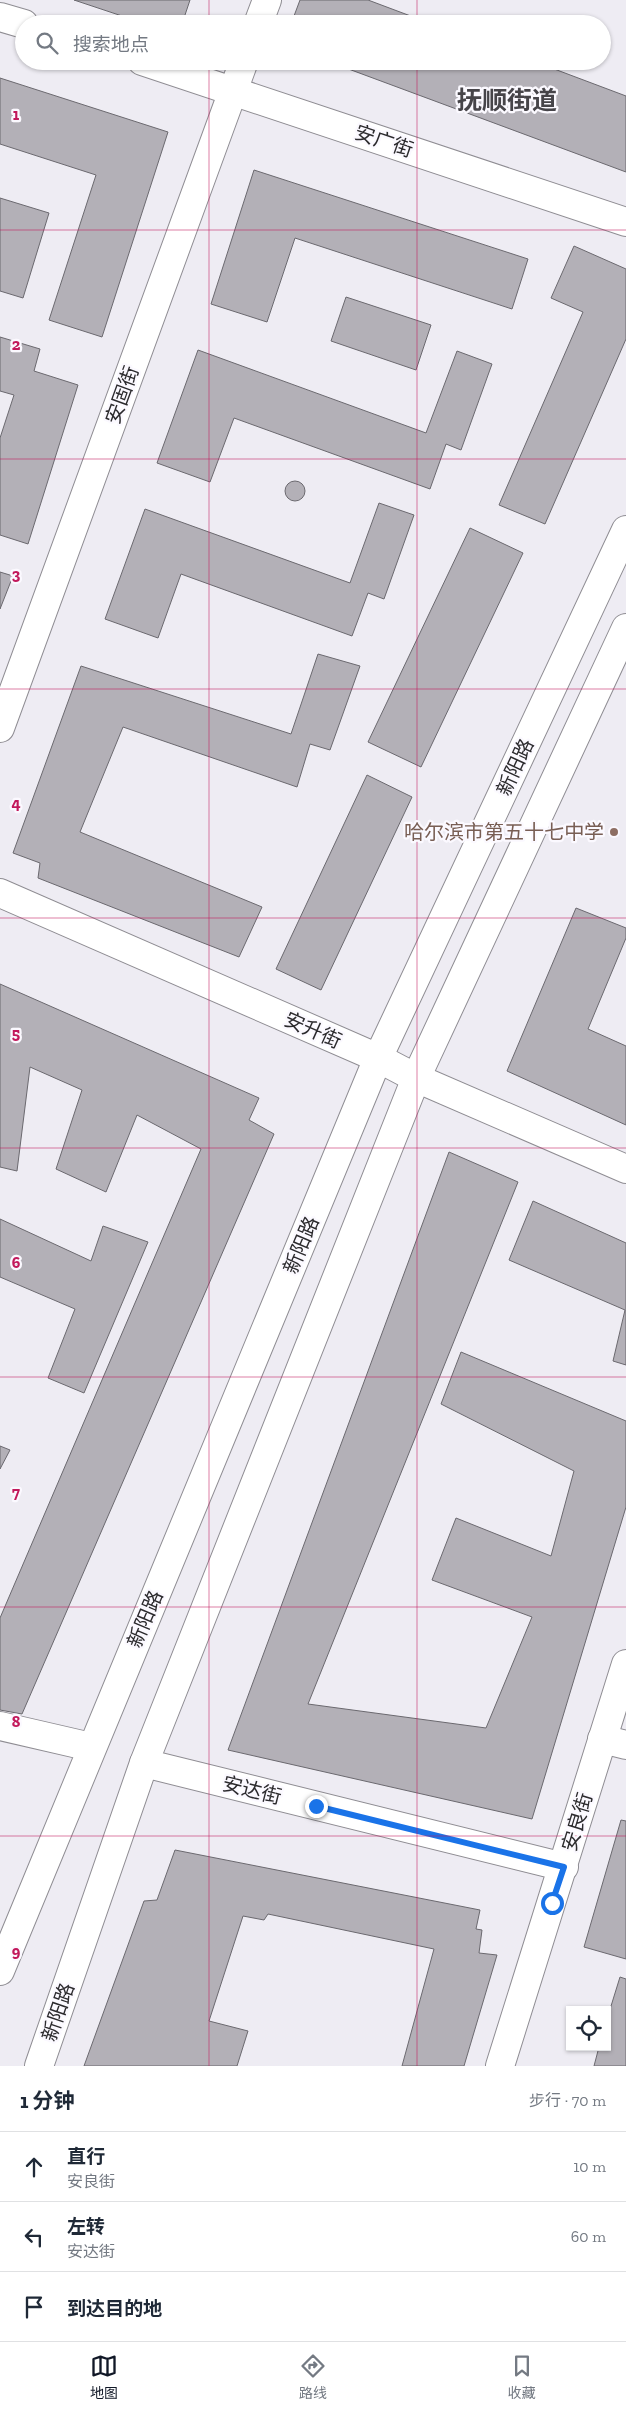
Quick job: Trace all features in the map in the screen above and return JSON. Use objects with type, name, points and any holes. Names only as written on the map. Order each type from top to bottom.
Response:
[{"type":"main road","points":[[261,15],[267,0]]},
{"type":"main road","points":[[0,17],[15,21]]},
{"type":"main road","name":"安广街","points":[[171,70],[626,222]]},
{"type":"main road","name":"安固街","points":[[0,728],[241,70]]},
{"type":"main road","name":"新阳路","points":[[0,1972],[91,1747],[378,1058],[626,530]]},
{"type":"main road","name":"新阳路","points":[[39,2066],[144,1763],[416,1078],[626,628]]},
{"type":"main road","name":"安升街","points":[[0,893],[378,1058],[416,1078],[626,1169]]},
{"type":"main road","name":"安良街","points":[[500,2066],[564,1867],[614,1742],[626,1664]]},
{"type":"main road","points":[[0,1726],[91,1747]]},
{"type":"main road","name":"安达街","points":[[144,1763],[564,1867]]},
{"type":"building","points":[[74,0],[190,0],[185,15],[119,15]]},
{"type":"building","points":[[300,0],[368,0],[408,15],[294,15]]},
{"type":"building","points":[[351,70],[557,70],[626,96],[626,172]]},
{"type":"building","points":[[0,78],[168,132],[102,337],[49,320],[96,175],[0,144]]},
{"type":"building","points":[[254,170],[528,259],[512,309],[295,238],[267,322],[211,304]]},
{"type":"building","points":[[0,198],[49,213],[23,298],[0,291]]},
{"type":"building","points":[[574,246],[626,269],[626,339],[545,524],[499,505],[583,312],[551,298]]},
{"type":"building","points":[[346,297],[431,325],[416,370],[331,341]]},
{"type":"building","points":[[0,337],[40,349],[34,371],[78,385],[28,544],[0,535],[0,438],[14,395],[0,391]]},
{"type":"building","points":[[198,350],[426,433],[457,351],[492,364],[461,450],[446,444],[430,489],[234,418],[210,482],[157,463]]},
{"type":"building","points":[[295,481],[302,484],[305,491],[302,498],[295,501],[288,498],[285,491],[288,484]]},
{"type":"building","points":[[379,503],[414,515],[384,599],[368,593],[352,636],[181,574],[158,638],[105,619],[145,509],[350,583]]},
{"type":"building","points":[[470,528],[523,553],[421,767],[368,742]]},
{"type":"building","points":[[0,572],[13,576],[0,609]]},
{"type":"building","points":[[318,654],[360,666],[330,750],[310,744],[297,787],[123,727],[80,832],[262,907],[239,957],[38,878],[40,863],[13,853],[81,666],[291,734]]},
{"type":"building","points":[[367,775],[412,797],[321,990],[276,969]]},
{"type":"building","points":[[576,908],[626,928],[626,938],[588,1029],[626,1046],[626,1125],[507,1071]]},
{"type":"building","points":[[0,984],[259,1098],[249,1120],[274,1134],[22,1714],[0,1710],[0,1618],[201,1149],[137,1115],[106,1192],[56,1169],[82,1090],[30,1067],[17,1171],[0,1167]]},
{"type":"building","points":[[449,1152],[518,1182],[308,1704],[486,1728],[532,1617],[432,1580],[456,1518],[551,1556],[574,1471],[441,1404],[461,1352],[626,1421],[626,1507],[532,1819],[228,1750]]},
{"type":"building","points":[[533,1201],[626,1243],[626,1365],[613,1361],[625,1310],[509,1260]]},
{"type":"building","points":[[0,1219],[91,1261],[103,1226],[148,1242],[84,1393],[48,1378],[75,1309],[0,1277]]},
{"type":"building","points":[[0,1446],[10,1450],[0,1469]]},
{"type":"building","points":[[621,1820],[626,1821],[626,1959],[584,1947]]},
{"type":"building","points":[[175,1850],[480,1910],[476,1929],[482,1930],[479,1953],[497,1955],[464,2066],[402,2066],[434,1949],[268,1914],[264,1920],[243,1916],[209,2021],[248,2031],[237,2066],[84,2066],[144,1901],[157,1900]]},
{"type":"building","points":[[620,1977],[626,1979],[626,2066],[594,2066],[598,2051],[611,2051],[611,2006]]},
{"type":"place","name":"哈尔滨市第五十七中学","points":[[614,832]]},
{"type":"district","name":"抚顺街道","points":[[507,100]]},
{"type":"route","points":[[316,1806],[564,1867],[552,1903]]}]
